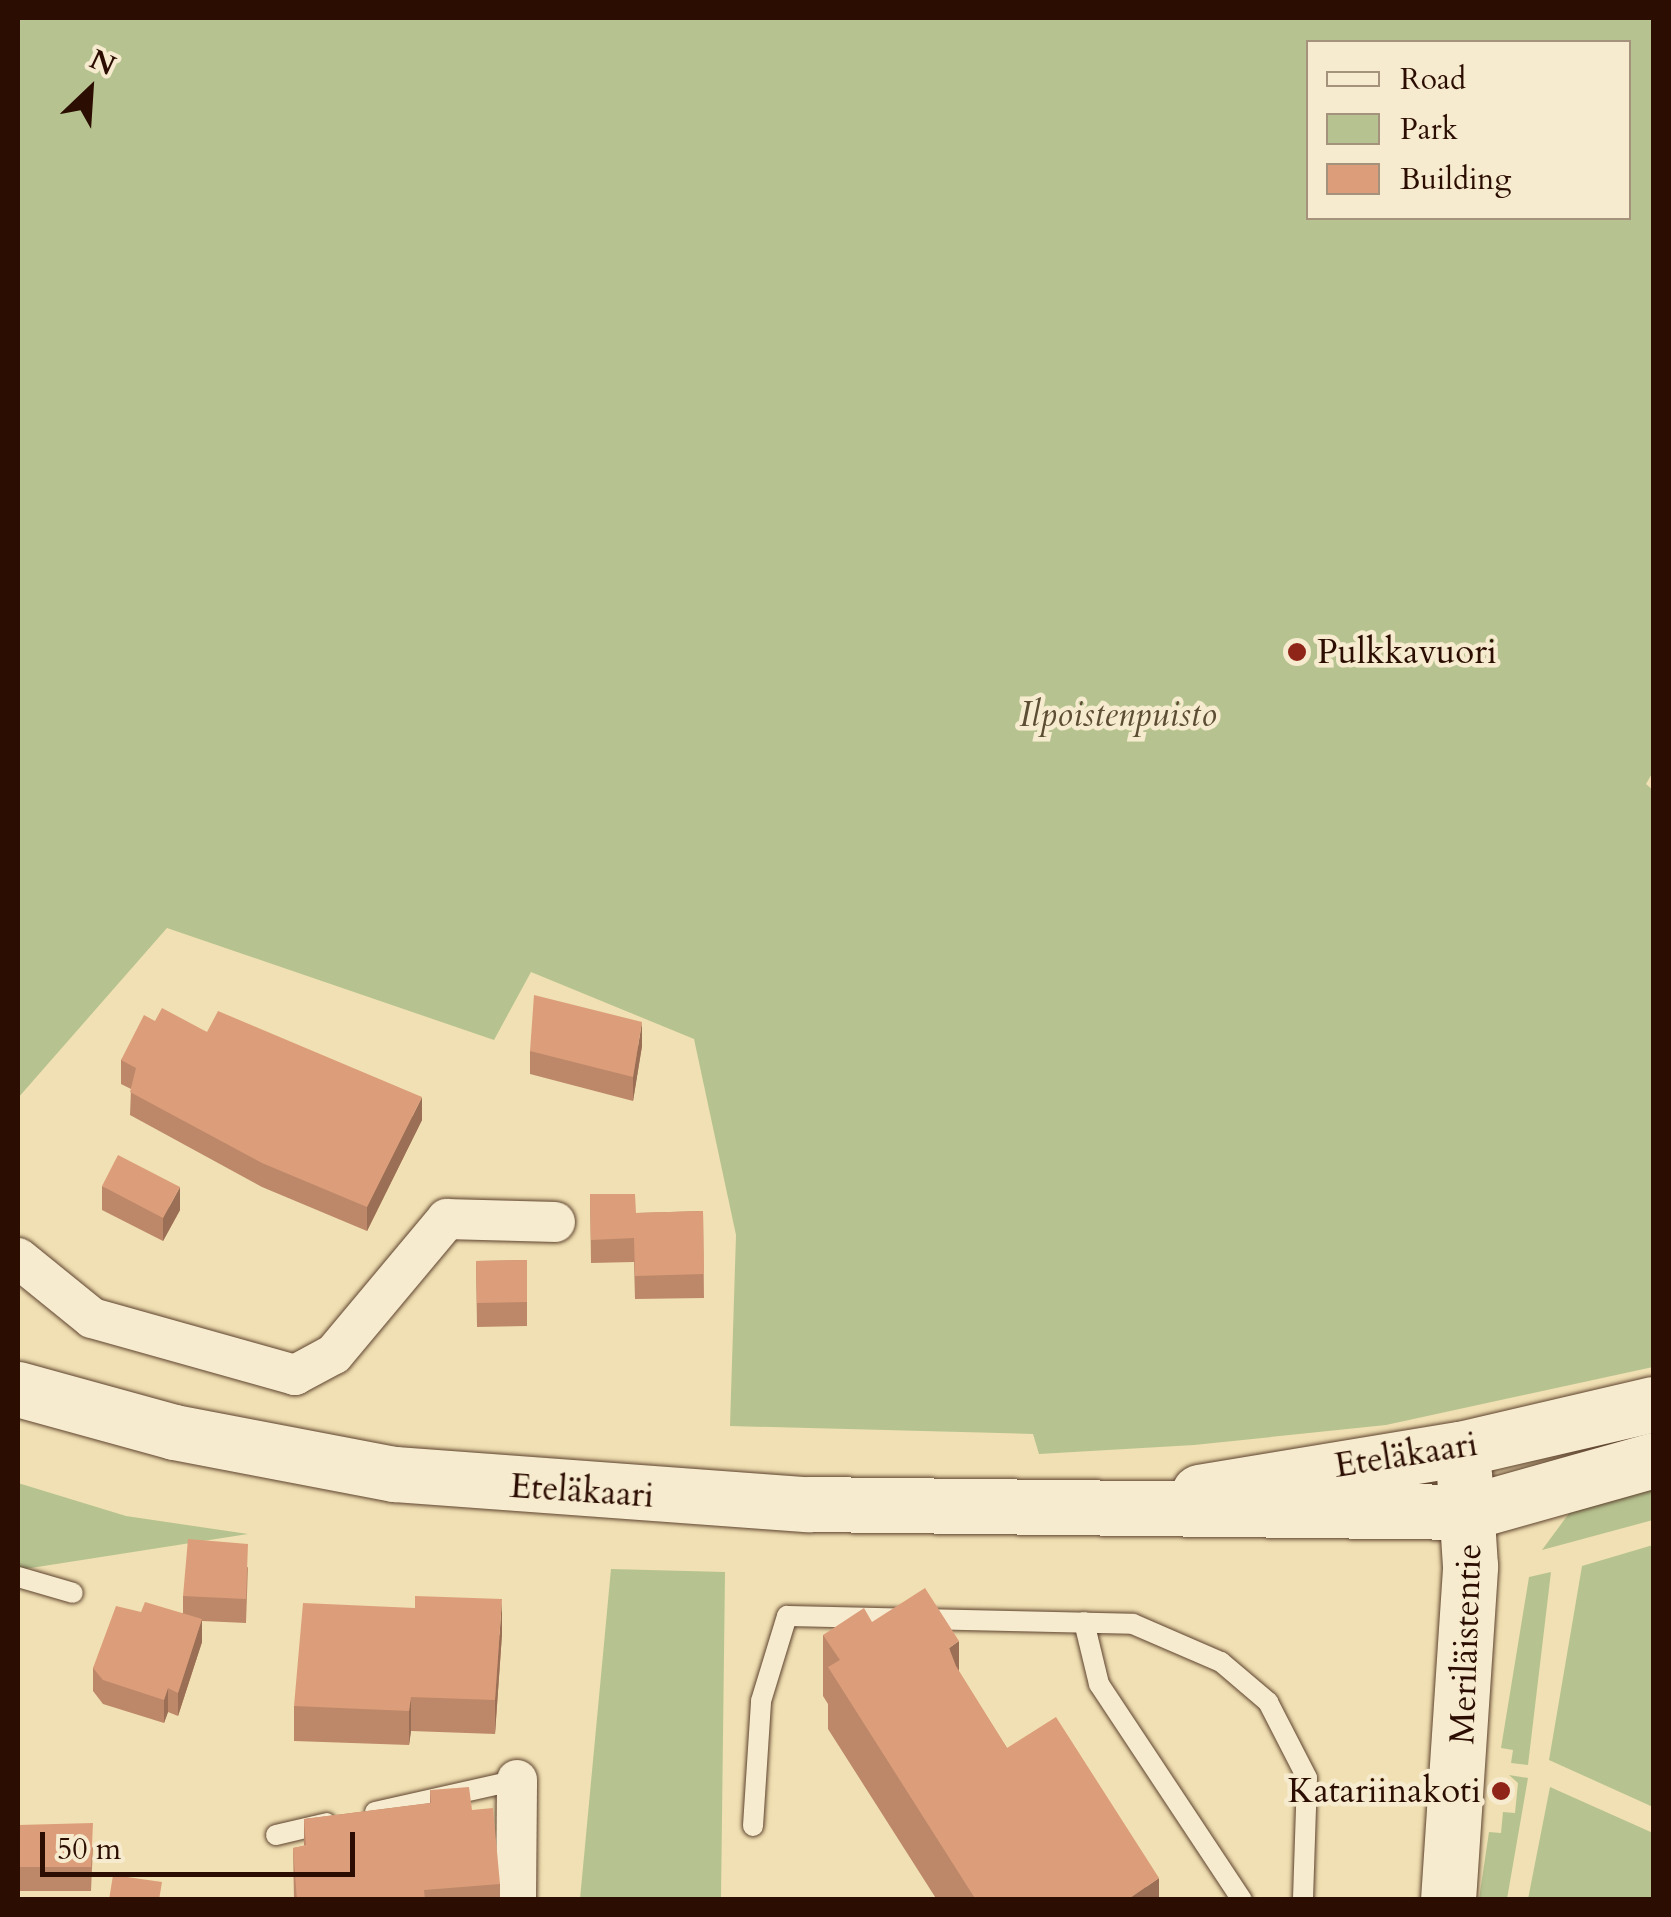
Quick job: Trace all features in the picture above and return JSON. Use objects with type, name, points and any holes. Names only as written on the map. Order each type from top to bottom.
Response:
[{"type":"main road","name":"Eteläkaari","points":[[18,1389],[282,1456],[474,1483],[808,1504],[1157,1503],[1278,1513],[1469,1512],[1654,1460]]},
{"type":"main road","name":"Eteläkaari","points":[[1157,1503],[1273,1474],[1460,1449],[1654,1404]]},
{"type":"main road","name":"Meriläistentie","points":[[1448,1900],[1469,1512],[1460,1449]]},
{"type":"street","points":[[18,1258],[92,1318],[295,1375],[334,1354],[446,1219],[554,1222]]},
{"type":"street","points":[[516,1900],[517,1780]]},
{"type":"lane","points":[[18,1578],[73,1593]]},
{"type":"lane","points":[[752,1826],[761,1701],[787,1616],[1133,1624],[1221,1662],[1268,1702],[1307,1778],[1303,1900]]},
{"type":"lane","points":[[1084,1622],[1099,1684],[1242,1900]]},
{"type":"lane","points":[[276,1834],[517,1780]]},
{"type":"green space","name":"Ilpoistenpuisto","points":[[18,18],[1653,18],[1654,770],[1646,784],[1654,791],[1653,1367],[1386,1425],[1194,1445],[1039,1454],[1033,1434],[730,1426],[736,1235],[694,1039],[531,972],[494,1040],[167,928],[18,1098]]},
{"type":"green space","points":[[18,1483],[126,1516],[248,1534],[18,1570]]},
{"type":"green space","points":[[1653,1483],[1653,1520],[1542,1550],[1570,1512]]},
{"type":"green space","points":[[1654,1545],[1653,1807],[1549,1760],[1582,1566]]},
{"type":"green space","points":[[611,1569],[725,1572],[721,1899],[580,1899]]},
{"type":"green space","points":[[1551,1572],[1528,1765],[1511,1763],[1513,1750],[1501,1748],[1529,1577]]},
{"type":"green space","points":[[1509,1775],[1528,1778],[1507,1899],[1479,1899],[1489,1832],[1501,1833],[1503,1812],[1515,1813],[1518,1783]]},
{"type":"green space","points":[[1550,1787],[1653,1833],[1653,1899],[1528,1899]]},
{"type":"building","points":[[534,995],[642,1022],[633,1077],[530,1051]]},
{"type":"building","points":[[162,1008],[207,1032],[218,1011],[422,1097],[367,1207],[262,1163],[130,1092],[136,1068],[121,1060],[144,1015],[155,1021]]},
{"type":"building","points":[[118,1155],[180,1187],[163,1218],[102,1186]]},
{"type":"building","points":[[590,1194],[635,1194],[636,1213],[703,1211],[704,1274],[635,1276],[634,1238],[591,1240]]},
{"type":"building","points":[[527,1260],[527,1302],[477,1303],[476,1261]]},
{"type":"building","points":[[188,1539],[248,1544],[246,1599],[183,1596]]},
{"type":"building","points":[[925,1588],[959,1641],[949,1648],[956,1666],[1007,1748],[1056,1717],[1159,1878],[1127,1900],[976,1900],[828,1667],[840,1660],[823,1635],[864,1608],[872,1622]]},
{"type":"building","points":[[415,1596],[502,1599],[495,1700],[411,1697],[409,1711],[294,1706],[303,1603],[415,1608]]},
{"type":"building","points":[[145,1602],[202,1619],[178,1693],[168,1688],[164,1700],[103,1680],[93,1668],[116,1606],[141,1612]]},
{"type":"building","points":[[469,1787],[472,1810],[493,1808],[500,1884],[424,1890],[425,1900],[297,1900],[293,1848],[306,1845],[304,1819],[431,1803],[430,1790]]},
{"type":"building","points":[[93,1823],[91,1867],[18,1867],[18,1825]]},
{"type":"building","points":[[113,1875],[162,1882],[159,1900],[109,1900]]},
{"type":"place","name":"Pulkkavuori","points":[[1297,652]]},
{"type":"place","name":"Katariinakoti","points":[[1501,1791]]}]
